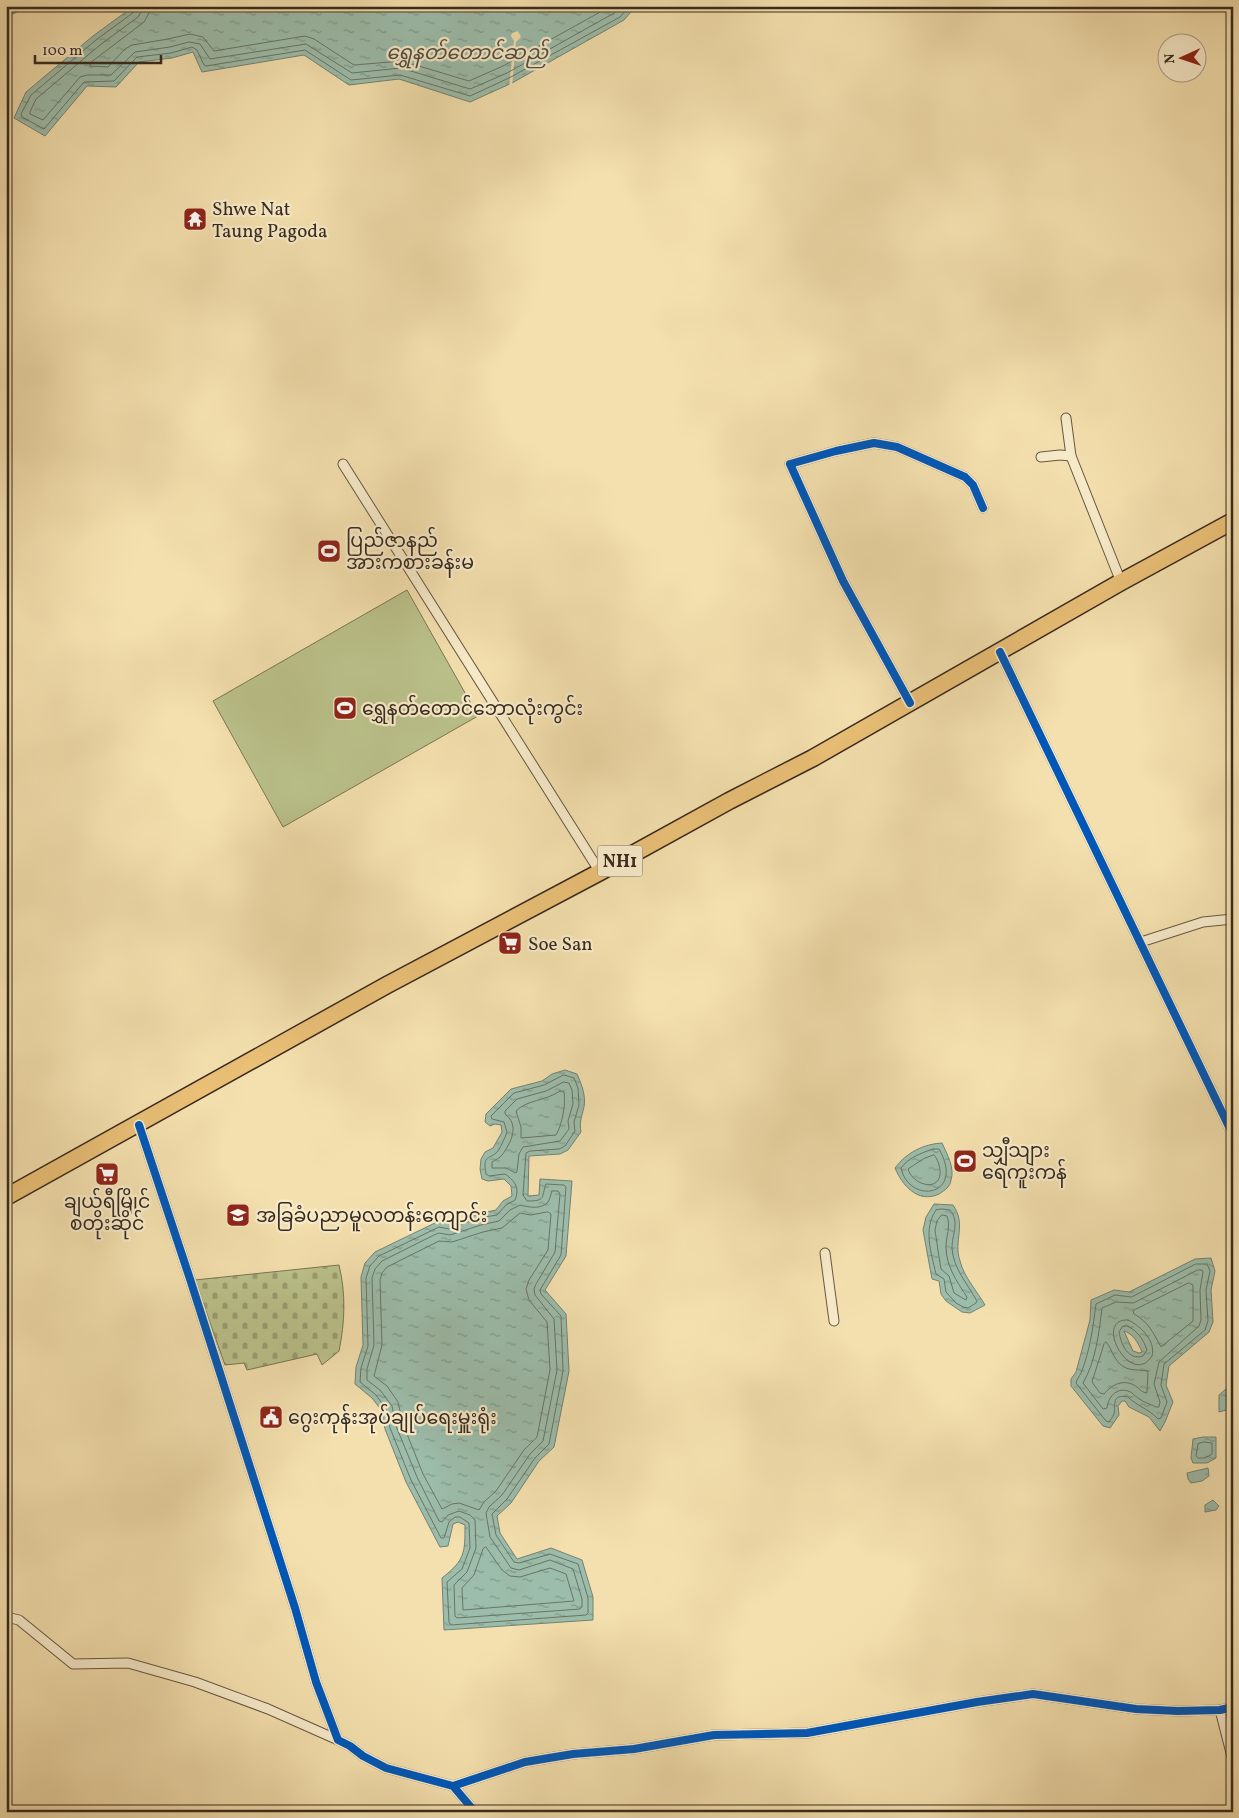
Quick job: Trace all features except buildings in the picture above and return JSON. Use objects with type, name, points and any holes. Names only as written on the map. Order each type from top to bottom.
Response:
[{"type":"highway","name":"NH1","points":[[6,1198],[387,985],[729,801],[813,758],[1121,582],[1232,523]]},
{"type":"street","points":[[1066,418],[1071,456],[1121,582]]},
{"type":"street","points":[[910,703],[843,581],[790,464],[874,443],[897,448],[965,477],[973,485],[983,508]]},
{"type":"street","points":[[1041,457],[1071,456]]},
{"type":"street","points":[[344,464],[600,872]]},
{"type":"street","points":[[1000,652],[1233,1135]]},
{"type":"street","points":[[1141,942],[1203,922],[1233,919]]},
{"type":"street","points":[[139,1125],[292,1598],[316,1682],[338,1740]]},
{"type":"street","points":[[825,1253],[834,1321]]},
{"type":"street","points":[[6,1617],[19,1620],[72,1664],[128,1663],[185,1679],[268,1709],[338,1740],[386,1768],[453,1786],[525,1762],[573,1754],[634,1749],[714,1735],[807,1734],[977,1702],[1033,1694],[1136,1709],[1178,1712],[1220,1710],[1233,1707]]},
{"type":"street","points":[[1220,1710],[1233,1761]]},
{"type":"street","points":[[453,1786],[475,1812]]},
{"type":"green space","points":[[6,6],[30,6],[6,17]]},
{"type":"green space","name":"ရွှေနတ်တောင်ဘောလုံးကွင်း","points":[[407,590],[478,716],[283,827],[213,701]]},
{"type":"green space","points":[[339,1265],[344,1308],[339,1351],[322,1365],[317,1354],[247,1370],[244,1363],[225,1365],[195,1280]]},
{"type":"water","name":"ရွှေနတ်တောင်ဆည်","points":[[134,6],[636,6],[624,20],[512,83],[470,102],[399,79],[349,85],[304,55],[202,72],[193,52],[172,58],[139,62],[116,87],[87,86],[45,136],[14,118],[26,92],[93,36]]},
{"type":"water","points":[[565,1070],[577,1074],[583,1090],[584,1103],[581,1132],[568,1150],[560,1154],[529,1156],[528,1196],[539,1195],[540,1179],[572,1181],[566,1256],[545,1290],[566,1314],[569,1371],[554,1447],[539,1461],[511,1503],[497,1516],[500,1533],[517,1559],[551,1548],[582,1560],[593,1597],[593,1620],[444,1630],[442,1578],[450,1572],[462,1555],[465,1543],[465,1525],[458,1522],[453,1524],[448,1546],[440,1547],[406,1482],[385,1429],[382,1411],[372,1398],[355,1384],[356,1367],[363,1345],[361,1277],[365,1263],[375,1252],[439,1221],[448,1224],[496,1210],[503,1201],[512,1196],[511,1186],[504,1179],[488,1181],[482,1179],[481,1159],[485,1152],[493,1148],[502,1132],[501,1125],[495,1124],[490,1126],[485,1122],[486,1114],[511,1089],[542,1081],[552,1074]]},
{"type":"water","points":[[942,1143],[952,1171],[950,1185],[939,1194],[924,1197],[918,1195],[906,1186],[895,1168],[904,1158],[916,1150],[928,1145]]},
{"type":"water","points":[[934,1204],[953,1205],[957,1212],[960,1226],[958,1253],[960,1261],[985,1305],[970,1313],[962,1312],[946,1301],[941,1294],[939,1281],[932,1279],[923,1230],[926,1217]]},
{"type":"water","points":[[1211,1258],[1215,1271],[1211,1290],[1213,1322],[1209,1332],[1169,1366],[1166,1385],[1173,1402],[1165,1422],[1160,1431],[1149,1417],[1129,1407],[1125,1401],[1122,1401],[1118,1406],[1119,1415],[1110,1428],[1103,1426],[1071,1386],[1071,1379],[1076,1372],[1090,1320],[1091,1300],[1114,1290],[1129,1292],[1195,1259]],"holes":[[[1124,1331],[1135,1339],[1142,1352],[1133,1351]]]},
{"type":"water","points":[[1226,1389],[1232,1390],[1230,1409],[1219,1412],[1219,1395]]},
{"type":"water","points":[[1216,1437],[1216,1458],[1207,1463],[1193,1463],[1191,1458],[1193,1439]]},
{"type":"water","points":[[1208,1468],[1209,1476],[1202,1481],[1191,1483],[1188,1479],[1187,1473]]},
{"type":"water","points":[[1213,1500],[1219,1506],[1216,1510],[1205,1512],[1205,1505]]},
{"type":"pier","points":[[517,31],[521,37],[516,42],[512,86],[509,87],[514,41],[511,36],[512,33]]},
{"type":"cycle path","points":[[910,703],[843,581],[790,464],[874,443],[897,447],[965,477],[973,485],[983,508]]},
{"type":"cycle path","points":[[1000,652],[1233,1135]]},
{"type":"cycle path","points":[[139,1125],[295,1608],[316,1682],[338,1740],[386,1768],[453,1786],[475,1812]]},
{"type":"cycle path","points":[[453,1786],[525,1762],[573,1754],[634,1749],[714,1735],[807,1733],[977,1702],[1033,1694],[1136,1709],[1178,1711],[1220,1710],[1233,1707]]},
{"type":"place","name":"Shwe Nat Taung Pagoda","points":[[195,219]]},
{"type":"place","name":"ပြည်ဇာနည် အားကစားခန်းမ","points":[[329,551]]},
{"type":"place","name":"ရွှေနတ်တောင်ဘောလုံးကွင်း","points":[[345,708]]},
{"type":"place","name":"Soe San","points":[[510,943]]},
{"type":"place","name":"သျှီသျား ရေကူးကန်","points":[[965,1161]]},
{"type":"place","name":"ချယ်ရီမြိုင် စတိုးဆိုင်","points":[[107,1174]]},
{"type":"place","name":"အခြခံပညာမူလတန်းကျောင်း","points":[[238,1215]]},
{"type":"place","name":"ဂွေးကုန်းအုပ်ချုပ်ရေးမှူးရုံး","points":[[271,1417]]}]
